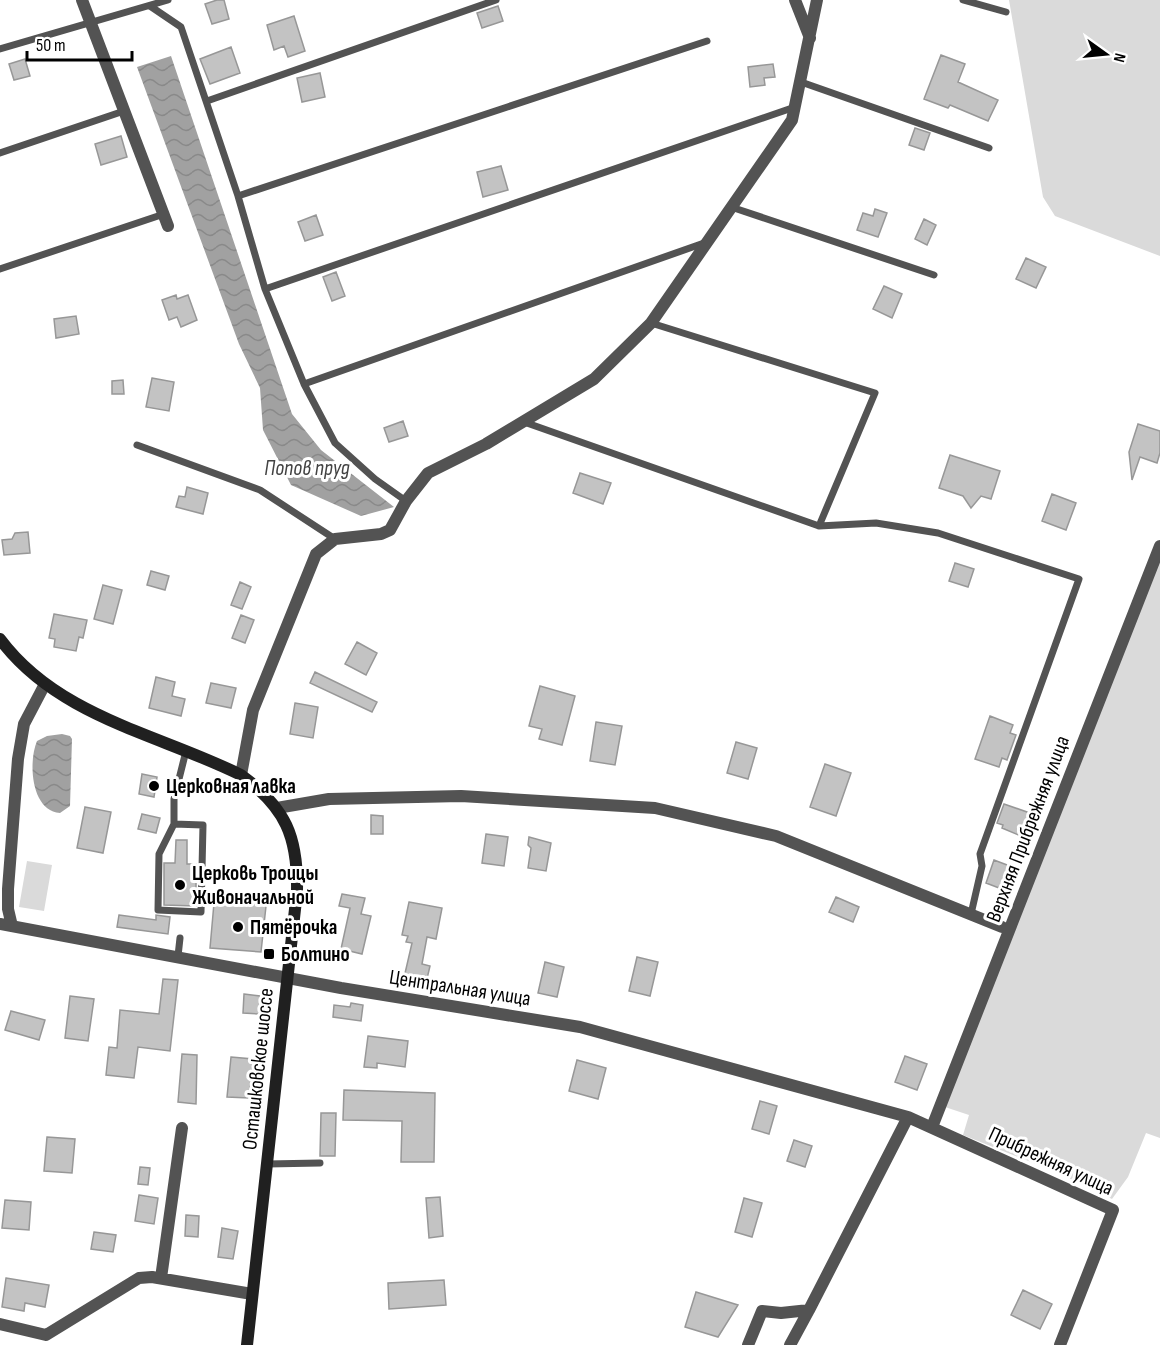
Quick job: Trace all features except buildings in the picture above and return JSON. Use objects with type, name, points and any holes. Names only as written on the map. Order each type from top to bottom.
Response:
[{"type":"main road","name":"Осташковское шоссе","points":[[0,639],[45,684],[82,708],[241,775],[261,789],[289,826],[297,864],[288,977],[247,1345]]},
{"type":"street","points":[[82,0],[166,220]]},
{"type":"street","points":[[795,0],[810,39]]},
{"type":"street","points":[[241,775],[257,699],[316,554],[335,539],[381,534],[390,530],[406,501],[428,473],[486,444],[594,379],[651,323],[706,242],[734,208],[792,120],[817,0]]},
{"type":"street","name":"Верхняя Прибрежняя улица","points":[[932,1127],[1160,546]]},
{"type":"street","points":[[6,925],[18,759],[24,724],[45,684]]},
{"type":"street","points":[[277,808],[329,798],[461,796],[655,808],[776,836],[1002,927]]},
{"type":"street","name":"Центральная улица","points":[[6,925],[288,977],[580,1027],[908,1117]]},
{"type":"street","points":[[790,1345],[908,1117]]},
{"type":"street","name":"Прибрежняя улица","points":[[908,1117],[1113,1210],[1060,1345]]},
{"type":"street","points":[[161,1278],[182,1128]]},
{"type":"street","points":[[0,1324],[44,1340],[122,1287],[140,1278],[161,1278],[252,1294]]},
{"type":"street","points":[[748,1345],[762,1311],[782,1313],[809,1310]]},
{"type":"lane","points":[[0,49],[168,0]]},
{"type":"lane","points":[[207,101],[496,0]]},
{"type":"lane","points":[[963,0],[1006,12]]},
{"type":"lane","points":[[150,6],[181,27],[238,196],[265,289],[304,384],[335,443],[375,479],[406,501]]},
{"type":"lane","points":[[238,196],[707,41]]},
{"type":"lane","points":[[801,82],[989,148]]},
{"type":"lane","points":[[265,289],[795,107]]},
{"type":"lane","points":[[0,153],[124,111]]},
{"type":"lane","points":[[734,208],[934,275]]},
{"type":"lane","points":[[0,268],[166,220]]},
{"type":"lane","points":[[304,384],[706,242]]},
{"type":"lane","points":[[651,323],[875,393],[819,526]]},
{"type":"lane","points":[[522,421],[819,526],[876,523],[938,533],[1079,579],[980,854],[982,866],[971,914]]},
{"type":"lane","points":[[137,445],[260,490],[335,539]]},
{"type":"lane","points":[[174,824],[203,825],[201,912],[158,910],[159,854],[174,824],[174,799],[186,752]]},
{"type":"lane","points":[[178,956],[180,938]]},
{"type":"lane","points":[[267,1164],[320,1163]]},
{"type":"shaded area","points":[[1009,0],[1160,0],[1160,256],[1055,216],[1043,197]]},
{"type":"shaded area","points":[[1160,542],[1160,1138],[1146,1133],[1128,1177],[1112,1199],[1056,1172],[963,1135],[969,1115],[945,1107]]},
{"type":"shaded area","points":[[27,861],[52,865],[44,911],[19,907]]},
{"type":"water","name":"Попов пруд","points":[[171,56],[292,414],[321,450],[394,507],[361,516],[291,485],[263,430],[260,388],[239,344],[137,67]]},
{"type":"water","points":[[62,734],[72,739],[70,806],[60,813],[50,810],[38,795],[34,784],[33,761],[37,741],[47,736]]},
{"type":"place","name":"Церковная лавка","points":[[154,786]]},
{"type":"place","name":"Церковь Троицы Живоначальной","points":[[180,885]]},
{"type":"place","name":"Пятёрочка","points":[[238,927]]},
{"type":"place","name":"Болтино","points":[[269,954]]}]
